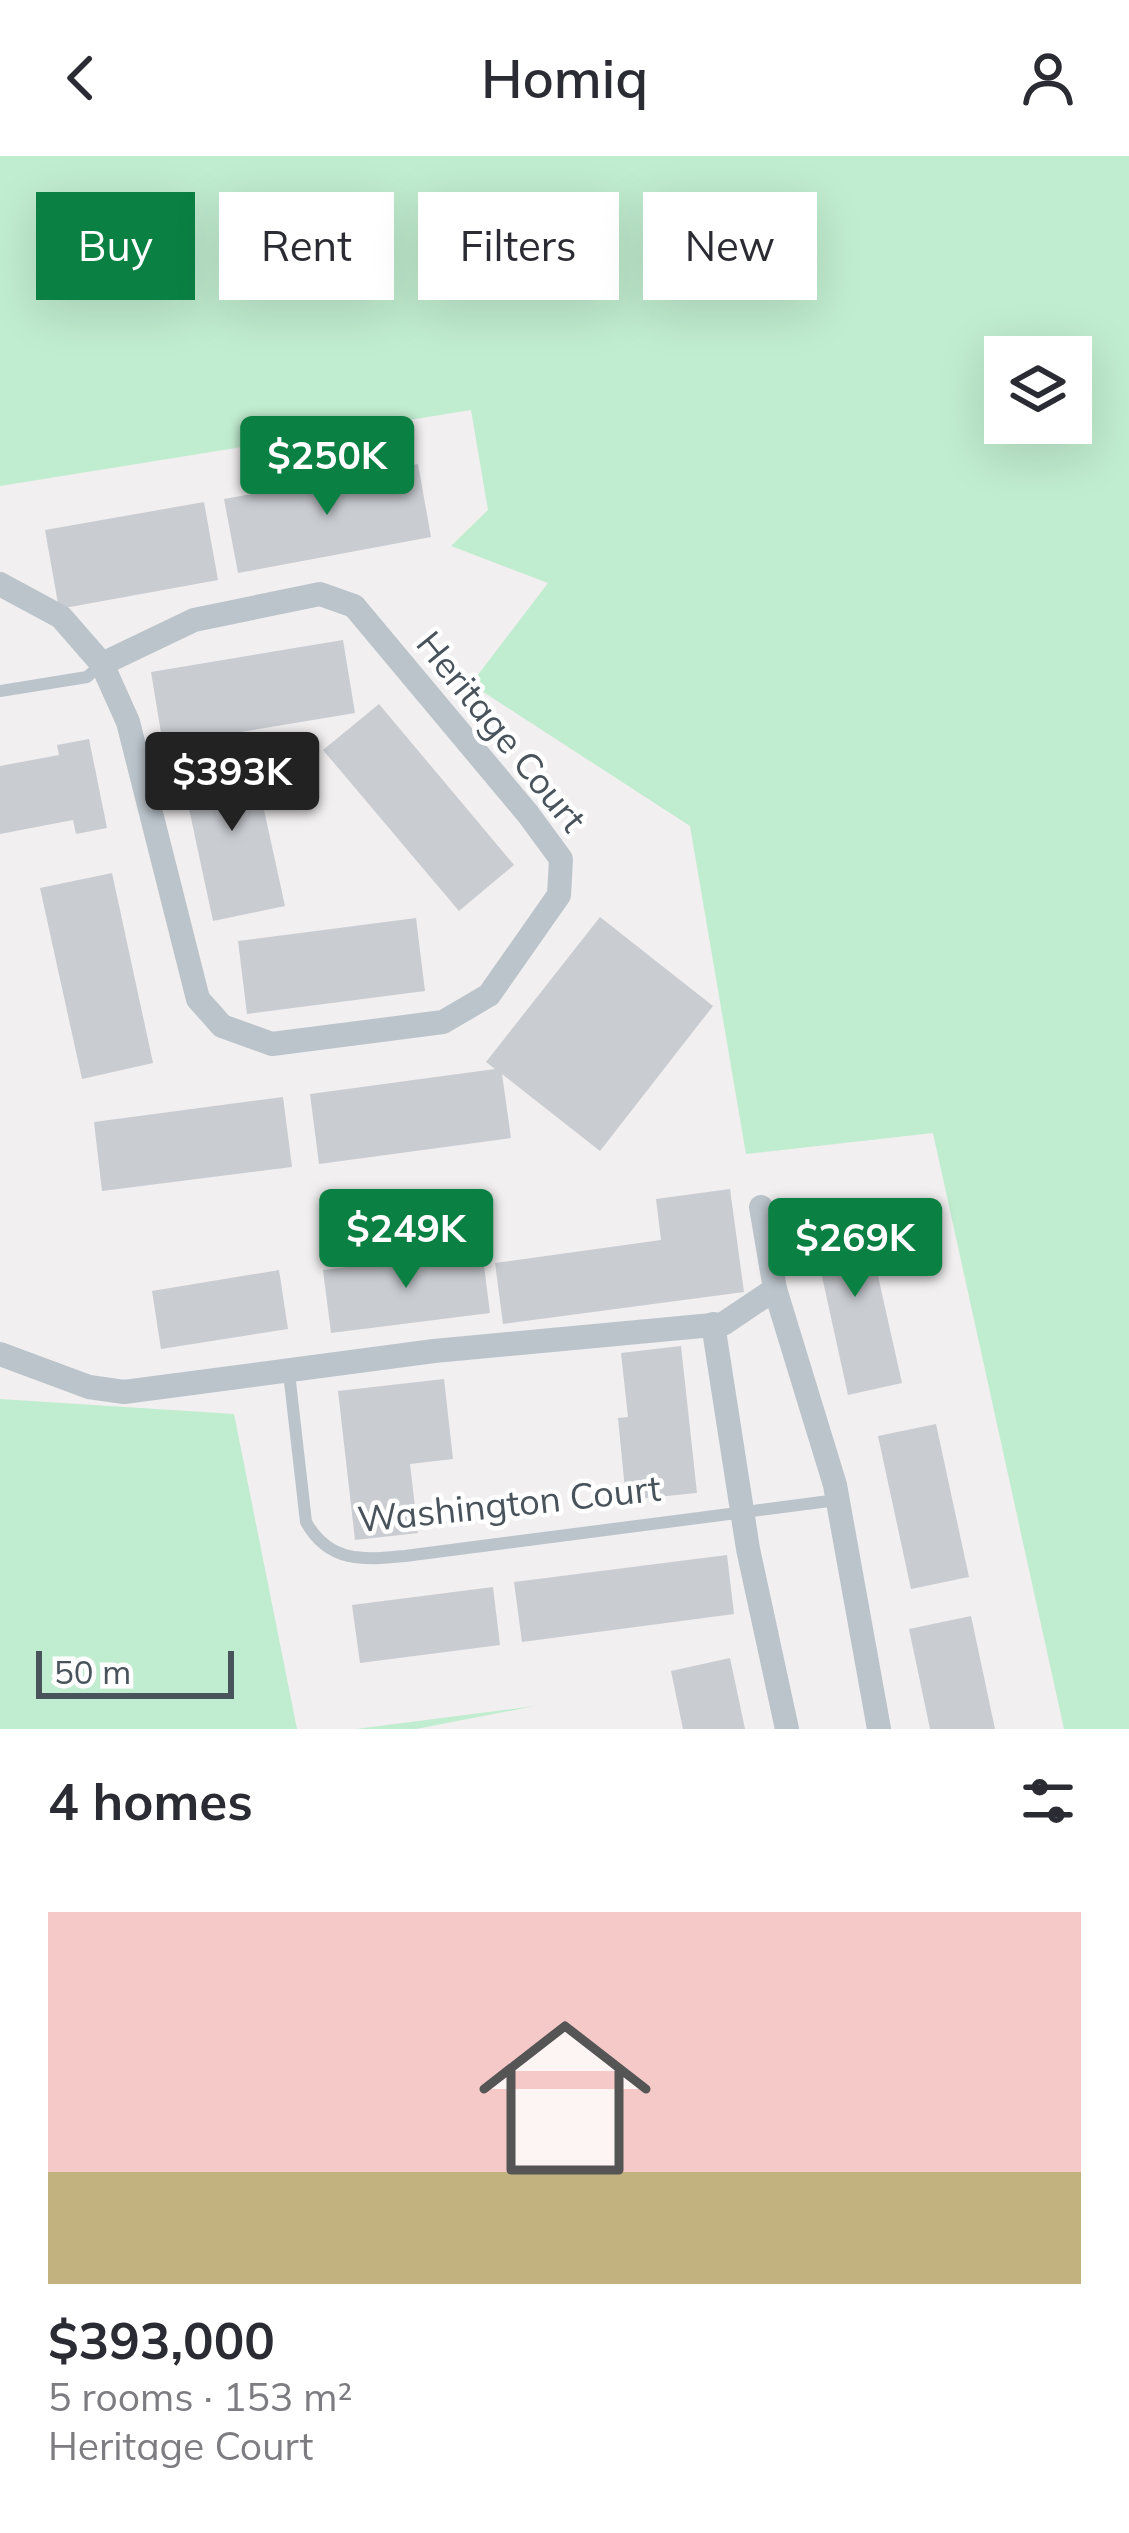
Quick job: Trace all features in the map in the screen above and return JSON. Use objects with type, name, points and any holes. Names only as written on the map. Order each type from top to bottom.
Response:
[{"type":"street","name":"Heritage Court","points":[[0,584],[61,616],[102,664],[128,722],[191,982],[208,1013],[238,1035],[290,1045],[460,1016],[501,982],[559,895],[560,860],[528,814],[353,606],[338,597],[320,594],[194,620],[102,664]]},
{"type":"street","points":[[761,1207],[776,1289],[838,1499],[878,1729]]},
{"type":"street","points":[[0,1354],[106,1391],[289,1373],[434,1351],[723,1324],[776,1289]]},
{"type":"street","points":[[713,1324],[742,1513],[787,1729]]},
{"type":"lane","name":"Heritage Court","points":[[0,691],[86,677],[102,664]]},
{"type":"lane","name":"Washington Court","points":[[289,1373],[305,1522],[314,1538],[344,1558],[405,1556],[838,1499]]},
{"type":"green space","points":[[0,156],[1129,156],[1129,1729],[1064,1729],[933,1133],[746,1154],[690,826],[471,684],[548,583],[451,546],[488,510],[471,410],[0,486]]},
{"type":"green space","points":[[0,1399],[234,1414],[297,1729],[0,1729]]},
{"type":"green space","points":[[535,1706],[416,1729],[356,1729]]},
{"type":"building","points":[[418,464],[431,537],[238,573],[224,499]]},
{"type":"building","points":[[204,502],[218,580],[59,609],[45,530]]},
{"type":"building","points":[[343,640],[355,713],[163,745],[151,672]]},
{"type":"building","points":[[379,704],[514,865],[459,911],[323,750]]},
{"type":"building","points":[[89,739],[107,828],[76,834],[73,820],[0,834],[0,766],[59,755],[57,745]]},
{"type":"building","points":[[250,746],[285,906],[213,921],[179,762]]},
{"type":"building","points":[[112,873],[153,1063],[82,1079],[40,888]]},
{"type":"building","points":[[600,917],[713,1006],[600,1151],[502,1074],[511,1138],[319,1164],[310,1094],[495,1069],[486,1062]]},
{"type":"building","points":[[416,918],[425,991],[247,1014],[238,941]]},
{"type":"building","points":[[283,1097],[292,1167],[102,1191],[94,1122]]},
{"type":"building","points":[[730,1189],[744,1292],[503,1324],[495,1263],[661,1240],[656,1199]]},
{"type":"building","points":[[862,1205],[902,1383],[848,1395],[809,1217]]},
{"type":"building","points":[[482,1250],[490,1313],[331,1333],[323,1270]]},
{"type":"building","points":[[279,1270],[288,1329],[161,1349],[152,1291]]},
{"type":"building","points":[[681,1346],[697,1493],[626,1500],[618,1418],[628,1417],[621,1353]]},
{"type":"building","points":[[444,1379],[453,1459],[410,1464],[418,1533],[355,1540],[338,1391]]},
{"type":"building","points":[[936,1424],[969,1577],[911,1589],[878,1436]]},
{"type":"building","points":[[727,1555],[734,1614],[522,1642],[514,1582]]},
{"type":"building","points":[[493,1587],[500,1645],[360,1663],[352,1605]]},
{"type":"building","points":[[971,1616],[995,1729],[930,1729],[909,1629]]},
{"type":"building","points":[[730,1658],[745,1729],[683,1729],[671,1671]]}]
